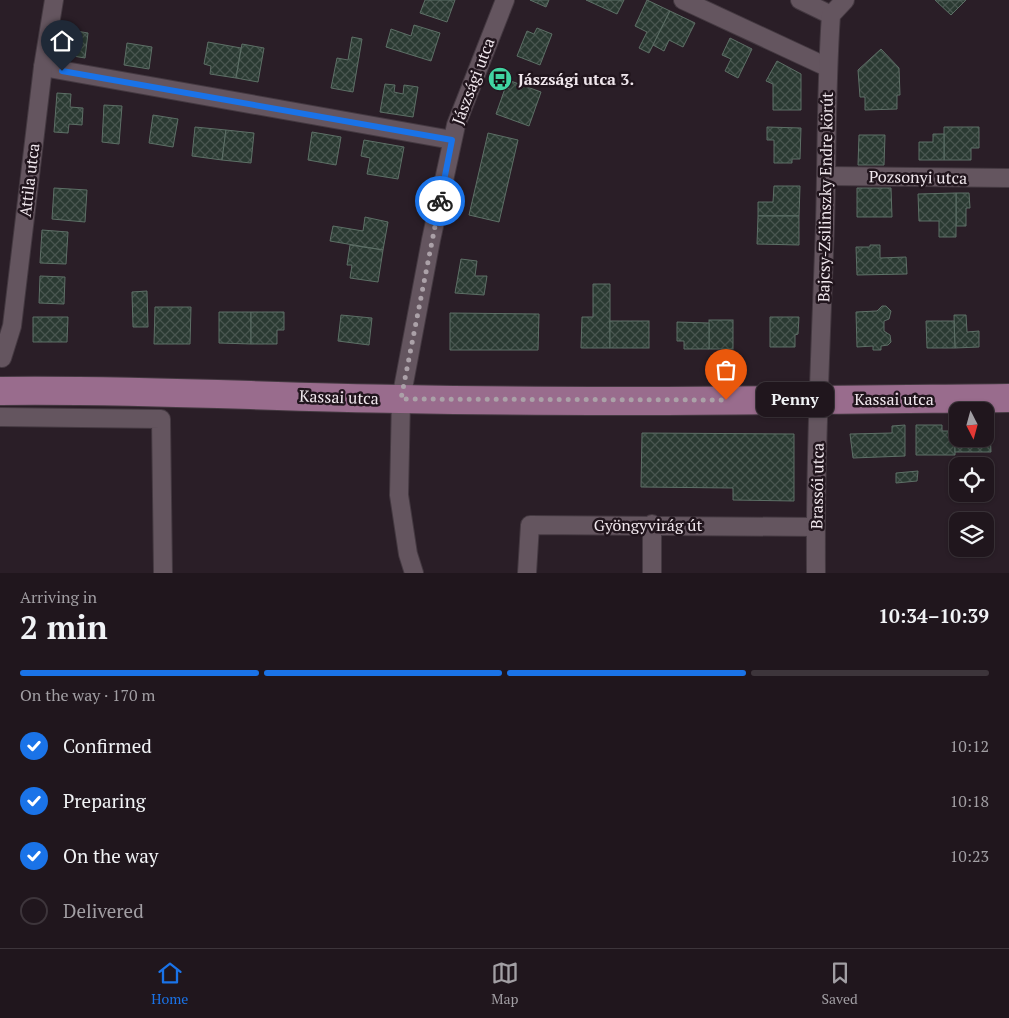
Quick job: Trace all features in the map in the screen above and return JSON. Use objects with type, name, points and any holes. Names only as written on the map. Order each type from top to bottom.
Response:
[{"type":"main road","name":"Kassai utca","points":[[0,391],[206,393],[401,399],[819,400],[1009,398]]},
{"type":"street","name":"Attila utca","points":[[2,358],[12,326],[43,68],[54,0]]},
{"type":"street","name":"Jászsági utca","points":[[414,573],[408,554],[399,495],[401,399],[452,140],[476,70],[505,0]]},
{"type":"street","points":[[683,0],[827,67]]},
{"type":"street","points":[[800,0],[831,15],[845,0]]},
{"type":"street","name":"Bajcsy-Zsilinszky Endre körút","points":[[819,400],[826,176],[827,67],[831,15]]},
{"type":"street","points":[[43,68],[452,140]]},
{"type":"street","name":"Pozsonyi utca","points":[[826,176],[1009,178]]},
{"type":"street","name":"Brassói utca","points":[[816,573],[819,400]]},
{"type":"street","points":[[0,417],[161,419],[163,573]]},
{"type":"street","name":"Gyöngyvirág út","points":[[527,573],[530,524],[816,527]]},
{"type":"street","points":[[652,524],[652,573]]},
{"type":"building","points":[[425,0],[455,0],[447,22],[420,13]]},
{"type":"building","points":[[530,0],[549,0],[546,7]]},
{"type":"building","points":[[586,0],[624,0],[617,14]]},
{"type":"building","points":[[647,0],[670,11],[649,53],[639,48],[647,32],[635,26]]},
{"type":"building","points":[[935,0],[966,0],[951,15]]},
{"type":"building","points":[[670,11],[695,23],[683,47],[669,40],[664,51],[653,45]]},
{"type":"building","points":[[414,25],[440,33],[431,61],[386,47],[391,29],[411,36]]},
{"type":"building","points":[[537,28],[552,34],[540,65],[517,56],[527,31],[534,34]]},
{"type":"building","points":[[65,29],[88,33],[85,58],[61,54]]},
{"type":"building","points":[[352,37],[362,39],[353,92],[331,88],[337,58],[348,60]]},
{"type":"building","points":[[730,38],[752,49],[738,78],[725,71],[731,59],[722,55]]},
{"type":"building","points":[[208,42],[241,48],[236,78],[210,74],[211,66],[204,64]]},
{"type":"building","points":[[127,43],[152,47],[149,69],[124,65]]},
{"type":"building","points":[[242,44],[264,48],[258,82],[236,78]]},
{"type":"building","points":[[881,49],[899,68],[900,95],[897,95],[897,109],[865,110],[865,97],[860,97],[858,70]]},
{"type":"building","points":[[777,61],[801,74],[801,110],[773,110],[773,84],[766,81]]},
{"type":"building","points":[[508,80],[541,92],[529,126],[496,114]]},
{"type":"building","points":[[385,84],[395,85],[394,92],[403,94],[404,85],[418,87],[413,117],[380,112]]},
{"type":"building","points":[[57,93],[71,94],[70,107],[83,108],[82,125],[69,124],[68,133],[54,132]]},
{"type":"building","points":[[104,105],[122,106],[119,144],[102,142]]},
{"type":"building","points":[[153,115],[178,119],[173,147],[149,143]]},
{"type":"building","points":[[195,127],[226,130],[222,160],[192,156]]},
{"type":"building","points":[[767,127],[801,128],[800,159],[792,159],[792,163],[774,163],[774,140],[767,140]]},
{"type":"building","points":[[944,127],[979,127],[979,148],[971,148],[971,160],[944,160]]},
{"type":"building","points":[[226,130],[254,133],[251,163],[222,160]]},
{"type":"building","points":[[312,132],[341,137],[336,165],[308,160]]},
{"type":"building","points":[[488,133],[518,140],[499,222],[469,215]]},
{"type":"building","points":[[933,134],[944,134],[944,160],[919,160],[919,142],[933,142]]},
{"type":"building","points":[[859,135],[885,135],[884,165],[858,165]]},
{"type":"building","points":[[364,140],[404,147],[398,179],[367,174],[370,158],[361,156]]},
{"type":"building","points":[[774,186],[800,186],[799,216],[758,216],[758,202],[773,202]]},
{"type":"building","points":[[54,188],[87,190],[85,222],[52,219]]},
{"type":"building","points":[[857,188],[891,188],[892,217],[857,217]]},
{"type":"building","points":[[956,193],[969,193],[970,208],[966,208],[966,226],[956,226]]},
{"type":"building","points":[[956,193],[956,237],[939,237],[939,221],[919,221],[918,194]]},
{"type":"building","points":[[758,216],[799,216],[799,245],[757,244]]},
{"type":"building","points":[[365,217],[388,222],[383,250],[330,241],[333,226],[363,231]]},
{"type":"building","points":[[42,230],[68,232],[66,264],[40,263]]},
{"type":"building","points":[[350,245],[383,250],[378,282],[350,278],[352,265],[347,265]]},
{"type":"building","points":[[870,245],[880,245],[880,258],[906,257],[907,274],[857,275],[856,247],[870,247]]},
{"type":"building","points":[[461,259],[477,261],[475,276],[487,276],[484,295],[455,293]]},
{"type":"building","points":[[40,276],[65,277],[64,304],[39,303]]},
{"type":"building","points":[[593,284],[610,284],[610,348],[581,348],[582,317],[593,317]]},
{"type":"building","points":[[147,291],[148,327],[133,327],[132,292]]},
{"type":"building","points":[[882,306],[886,306],[891,311],[889,319],[884,321],[884,331],[890,335],[891,342],[888,345],[881,346],[881,350],[873,350],[873,346],[857,347],[856,312],[877,311]]},
{"type":"building","points":[[155,307],[191,307],[190,344],[154,344]]},
{"type":"building","points":[[219,312],[251,312],[251,344],[219,343]]},
{"type":"building","points":[[251,312],[284,312],[284,330],[277,330],[277,344],[251,344]]},
{"type":"building","points":[[450,313],[539,314],[538,350],[450,350]]},
{"type":"building","points":[[341,315],[372,318],[369,345],[338,341]]},
{"type":"building","points":[[954,315],[966,315],[967,332],[979,331],[979,347],[955,348]]},
{"type":"building","points":[[33,317],[68,317],[67,342],[33,342]]},
{"type":"building","points":[[770,317],[799,317],[798,334],[795,335],[795,347],[770,347]]},
{"type":"building","points":[[709,320],[733,320],[733,349],[709,349]]},
{"type":"building","points":[[610,321],[649,321],[649,348],[610,348]]},
{"type":"building","points":[[926,321],[954,321],[955,348],[927,348]]},
{"type":"building","points":[[677,322],[709,323],[709,349],[684,349],[684,341],[677,341]]},
{"type":"building","points":[[905,425],[905,456],[853,458],[850,434],[892,433],[892,426]]},
{"type":"building","points":[[916,425],[942,425],[942,431],[949,431],[949,448],[955,448],[955,455],[916,455]]},
{"type":"building","points":[[642,433],[794,434],[794,501],[733,500],[733,488],[641,487]]},
{"type":"building","points":[[955,448],[991,448],[991,452],[955,452]]},
{"type":"building","points":[[918,471],[917,481],[896,483],[896,473]]},
{"type":"way so far","points":[[440,201],[401,399],[726,400]]},
{"type":"place","name":"Jászsági utca 3.","points":[[500,79]]},
{"type":"place","name":"Penny","points":[[726,400]]},
{"type":"route","points":[[62,71],[452,140],[440,201]]}]
